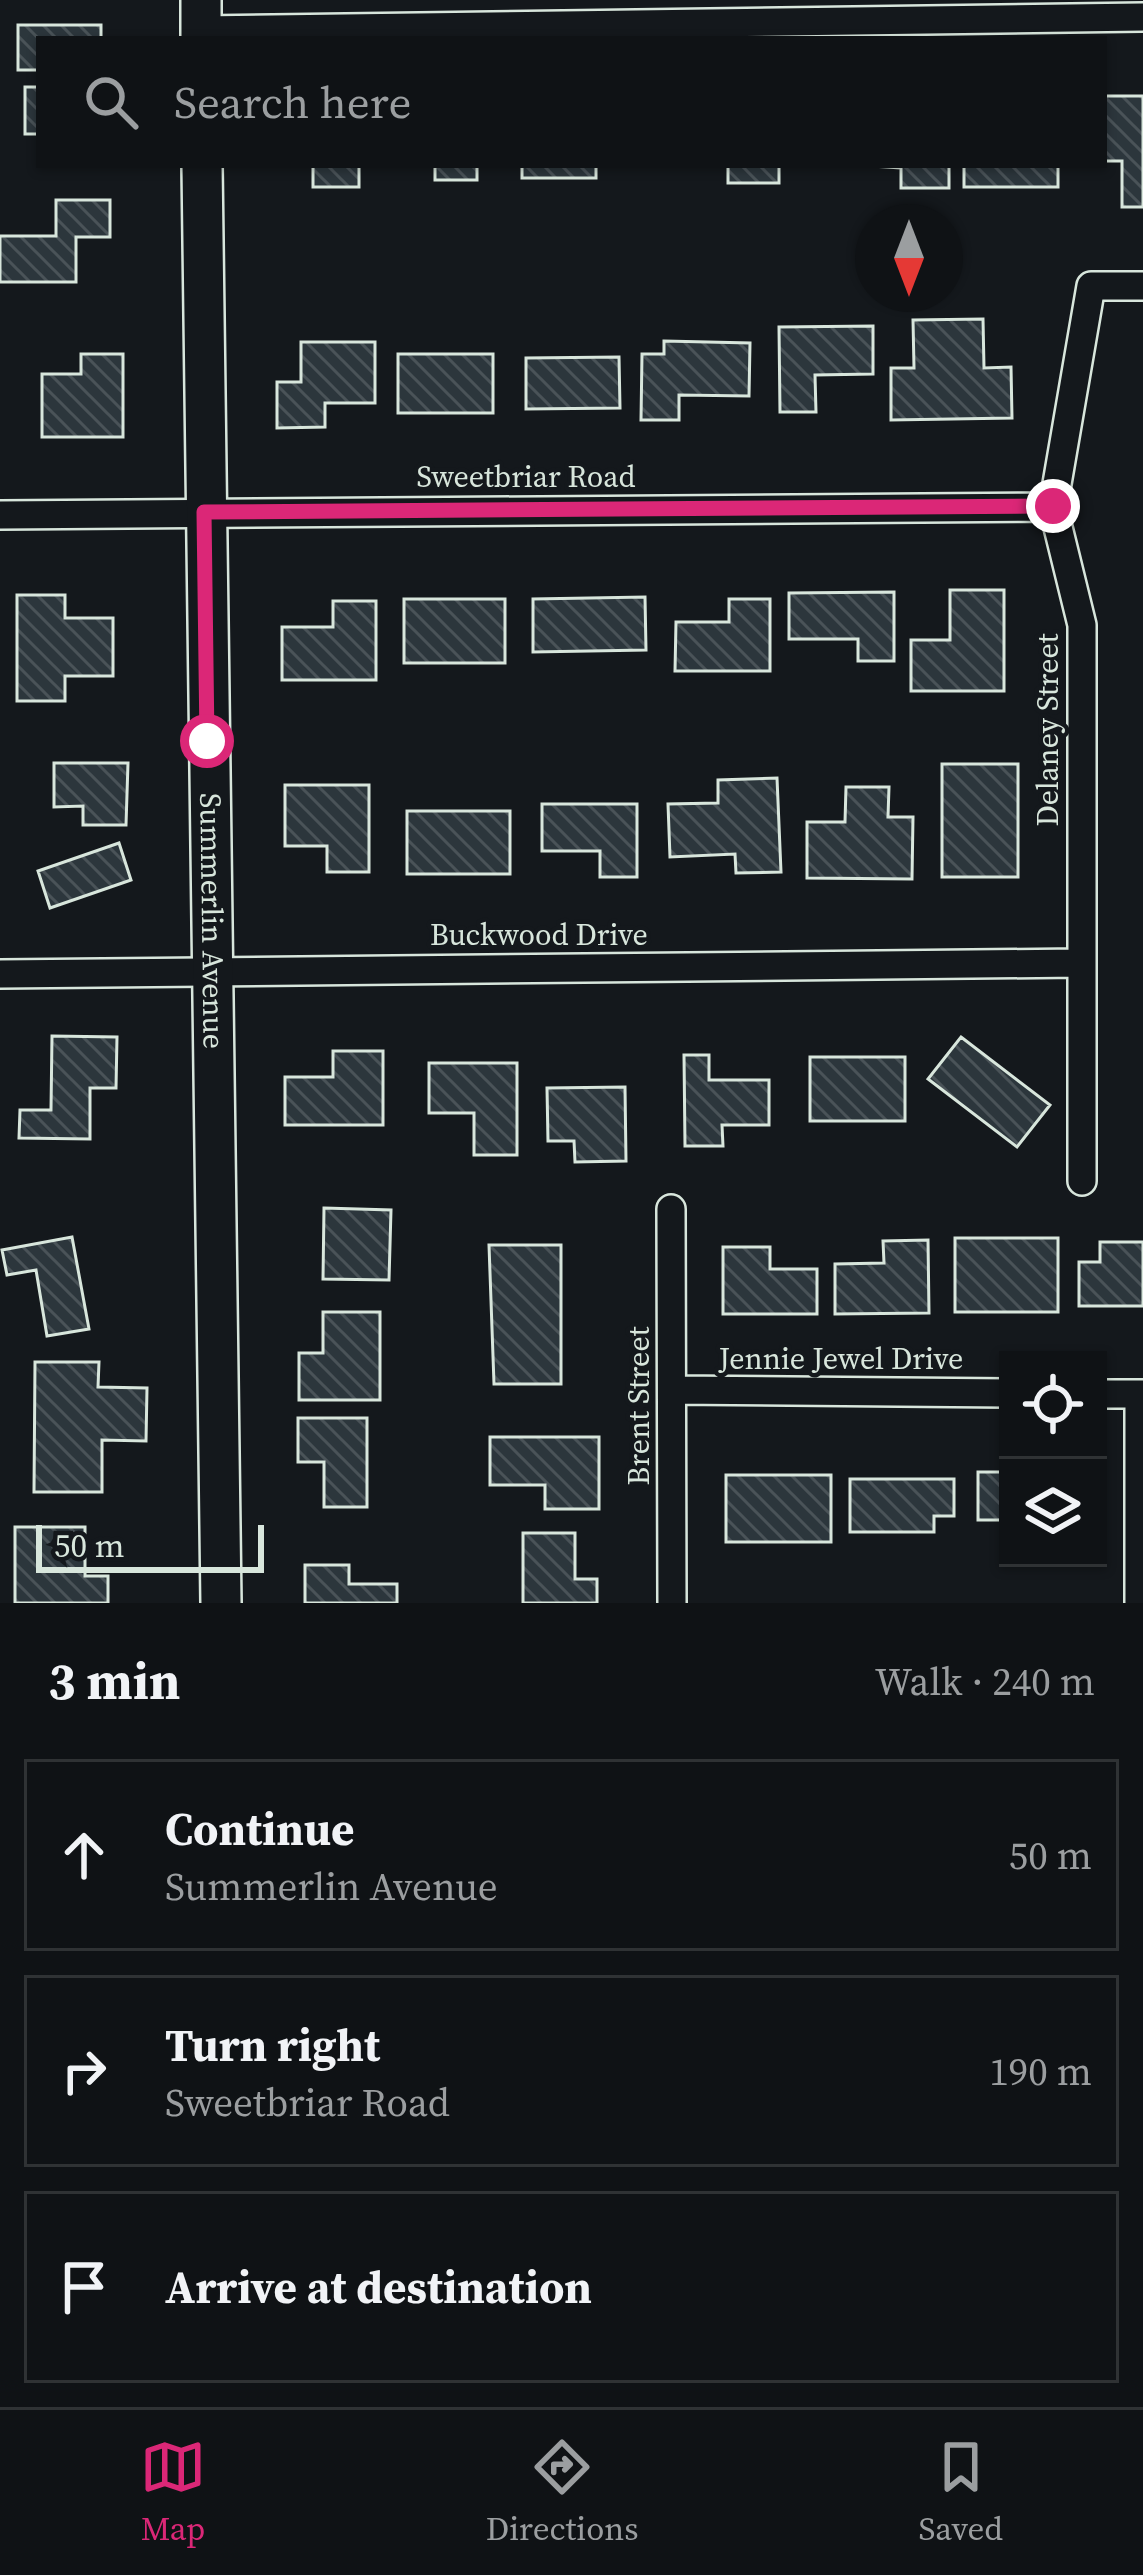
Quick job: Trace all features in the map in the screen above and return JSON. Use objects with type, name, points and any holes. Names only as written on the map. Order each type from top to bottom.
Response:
[{"type":"street","points":[[201,23],[1143,17]]},
{"type":"street","name":"Summerlin Avenue","points":[[202,168],[221,1603]]},
{"type":"street","name":"Delaney Street","points":[[1082,1181],[1082,625],[1053,506],[1091,286],[1143,286]]},
{"type":"street","name":"Sweetbriar Road","points":[[0,515],[1053,506]]},
{"type":"street","name":"Buckwood Drive","points":[[0,974],[1079,964]]},
{"type":"street","name":"Brent Street","points":[[671,1209],[672,1603]]},
{"type":"street","name":"Jennie Jewel Drive","points":[[673,1390],[999,1393]]},
{"type":"street","points":[[1107,1394],[1141,1394],[1138,1603]]},
{"type":"building","points":[[18,25],[101,25],[101,36],[36,36],[36,70],[18,70]]},
{"type":"building","points":[[25,87],[36,87],[36,134],[25,134]]},
{"type":"building","points":[[1107,96],[1143,96],[1143,207],[1122,207],[1122,161],[1107,161]]},
{"type":"building","points":[[313,168],[359,168],[359,187],[313,187]]},
{"type":"building","points":[[435,168],[477,168],[477,180],[435,180]]},
{"type":"building","points":[[522,168],[596,168],[596,178],[522,178]]},
{"type":"building","points":[[728,168],[779,168],[779,183],[728,183]]},
{"type":"building","points":[[901,168],[949,168],[949,188],[901,188]]},
{"type":"building","points":[[964,168],[1058,168],[1058,187],[964,187]]},
{"type":"building","points":[[56,200],[110,200],[110,237],[76,237],[76,282],[0,282],[0,236],[56,236]]},
{"type":"building","points":[[983,319],[984,368],[1011,367],[1012,418],[891,420],[891,368],[914,368],[913,320]]},
{"type":"building","points":[[873,326],[873,374],[815,375],[816,412],[780,412],[779,327]]},
{"type":"building","points":[[664,341],[750,343],[749,396],[679,395],[679,420],[641,420],[642,354],[664,354]]},
{"type":"building","points":[[301,342],[375,342],[375,403],[325,403],[325,427],[277,428],[277,382],[301,382]]},
{"type":"building","points":[[81,354],[123,354],[123,437],[42,437],[42,374],[81,374]]},
{"type":"building","points":[[398,354],[493,354],[493,413],[398,413]]},
{"type":"building","points":[[619,357],[620,408],[526,409],[526,358]]},
{"type":"building","points":[[950,590],[1004,590],[1004,691],[911,691],[911,640],[950,640]]},
{"type":"building","points":[[894,592],[894,661],[858,661],[858,639],[789,639],[789,593]]},
{"type":"building","points":[[17,595],[65,595],[65,618],[113,618],[113,676],[65,676],[65,701],[17,701]]},
{"type":"building","points":[[645,597],[646,650],[533,652],[533,599]]},
{"type":"building","points":[[404,599],[505,599],[505,663],[404,663]]},
{"type":"building","points":[[729,599],[770,599],[770,671],[675,671],[676,622],[729,622]]},
{"type":"building","points":[[333,601],[376,601],[376,680],[282,680],[282,627],[333,627]]},
{"type":"building","points":[[54,763],[128,763],[126,825],[83,825],[83,806],[54,807]]},
{"type":"building","points":[[942,764],[1018,764],[1018,877],[942,877]]},
{"type":"building","points":[[777,778],[781,872],[736,873],[735,854],[670,857],[668,804],[718,803],[718,780]]},
{"type":"building","points":[[285,785],[369,785],[369,872],[327,872],[327,846],[285,846]]},
{"type":"building","points":[[846,787],[889,787],[888,817],[913,817],[912,879],[807,878],[807,822],[845,822]]},
{"type":"building","points":[[542,804],[637,804],[637,877],[600,877],[600,851],[542,851]]},
{"type":"building","points":[[407,811],[510,811],[510,874],[407,874]]},
{"type":"building","points":[[119,843],[131,880],[50,908],[38,871]]},
{"type":"building","points":[[52,1036],[117,1037],[116,1088],[90,1088],[90,1139],[19,1138],[20,1110],[51,1110]]},
{"type":"building","points":[[961,1037],[1050,1105],[1017,1147],[928,1079]]},
{"type":"building","points":[[333,1051],[383,1051],[383,1125],[285,1125],[285,1077],[333,1077]]},
{"type":"building","points":[[684,1055],[709,1055],[709,1080],[769,1080],[769,1125],[722,1125],[723,1146],[685,1146]]},
{"type":"building","points":[[810,1057],[905,1057],[905,1121],[810,1121]]},
{"type":"building","points":[[429,1063],[517,1063],[517,1155],[474,1155],[474,1113],[429,1113]]},
{"type":"building","points":[[625,1087],[626,1161],[575,1162],[574,1141],[548,1141],[547,1088]]},
{"type":"building","points":[[324,1208],[391,1210],[389,1280],[323,1279]]},
{"type":"building","points":[[72,1237],[89,1329],[47,1336],[36,1270],[7,1275],[2,1250]]},
{"type":"building","points":[[955,1238],[1058,1238],[1058,1312],[955,1312]]},
{"type":"building","points":[[928,1240],[929,1313],[835,1314],[835,1264],[884,1263],[883,1241]]},
{"type":"building","points":[[1100,1242],[1143,1242],[1143,1306],[1079,1306],[1079,1262],[1100,1262]]},
{"type":"building","points":[[489,1245],[561,1245],[561,1384],[494,1384]]},
{"type":"building","points":[[723,1247],[770,1247],[770,1269],[817,1269],[817,1314],[723,1314]]},
{"type":"building","points":[[323,1312],[380,1312],[380,1400],[299,1400],[299,1353],[323,1353]]},
{"type":"building","points":[[35,1362],[99,1362],[98,1387],[147,1388],[146,1441],[102,1440],[102,1492],[34,1492]]},
{"type":"building","points":[[298,1418],[367,1418],[367,1507],[324,1507],[324,1462],[298,1462]]},
{"type":"building","points":[[490,1437],[599,1437],[599,1509],[545,1509],[545,1485],[490,1485]]},
{"type":"building","points":[[978,1472],[999,1472],[999,1520],[978,1520]]},
{"type":"building","points":[[726,1475],[831,1475],[831,1542],[726,1542]]},
{"type":"building","points":[[850,1479],[954,1479],[954,1516],[934,1516],[934,1532],[850,1532]]},
{"type":"building","points":[[15,1527],[85,1527],[85,1576],[108,1576],[108,1603],[15,1603]]},
{"type":"building","points":[[523,1533],[575,1533],[575,1579],[597,1579],[597,1603],[523,1603]]},
{"type":"building","points":[[305,1565],[349,1565],[349,1584],[397,1584],[397,1603],[305,1603]]},
{"type":"route","points":[[207,741],[204,512],[1053,506]]}]
